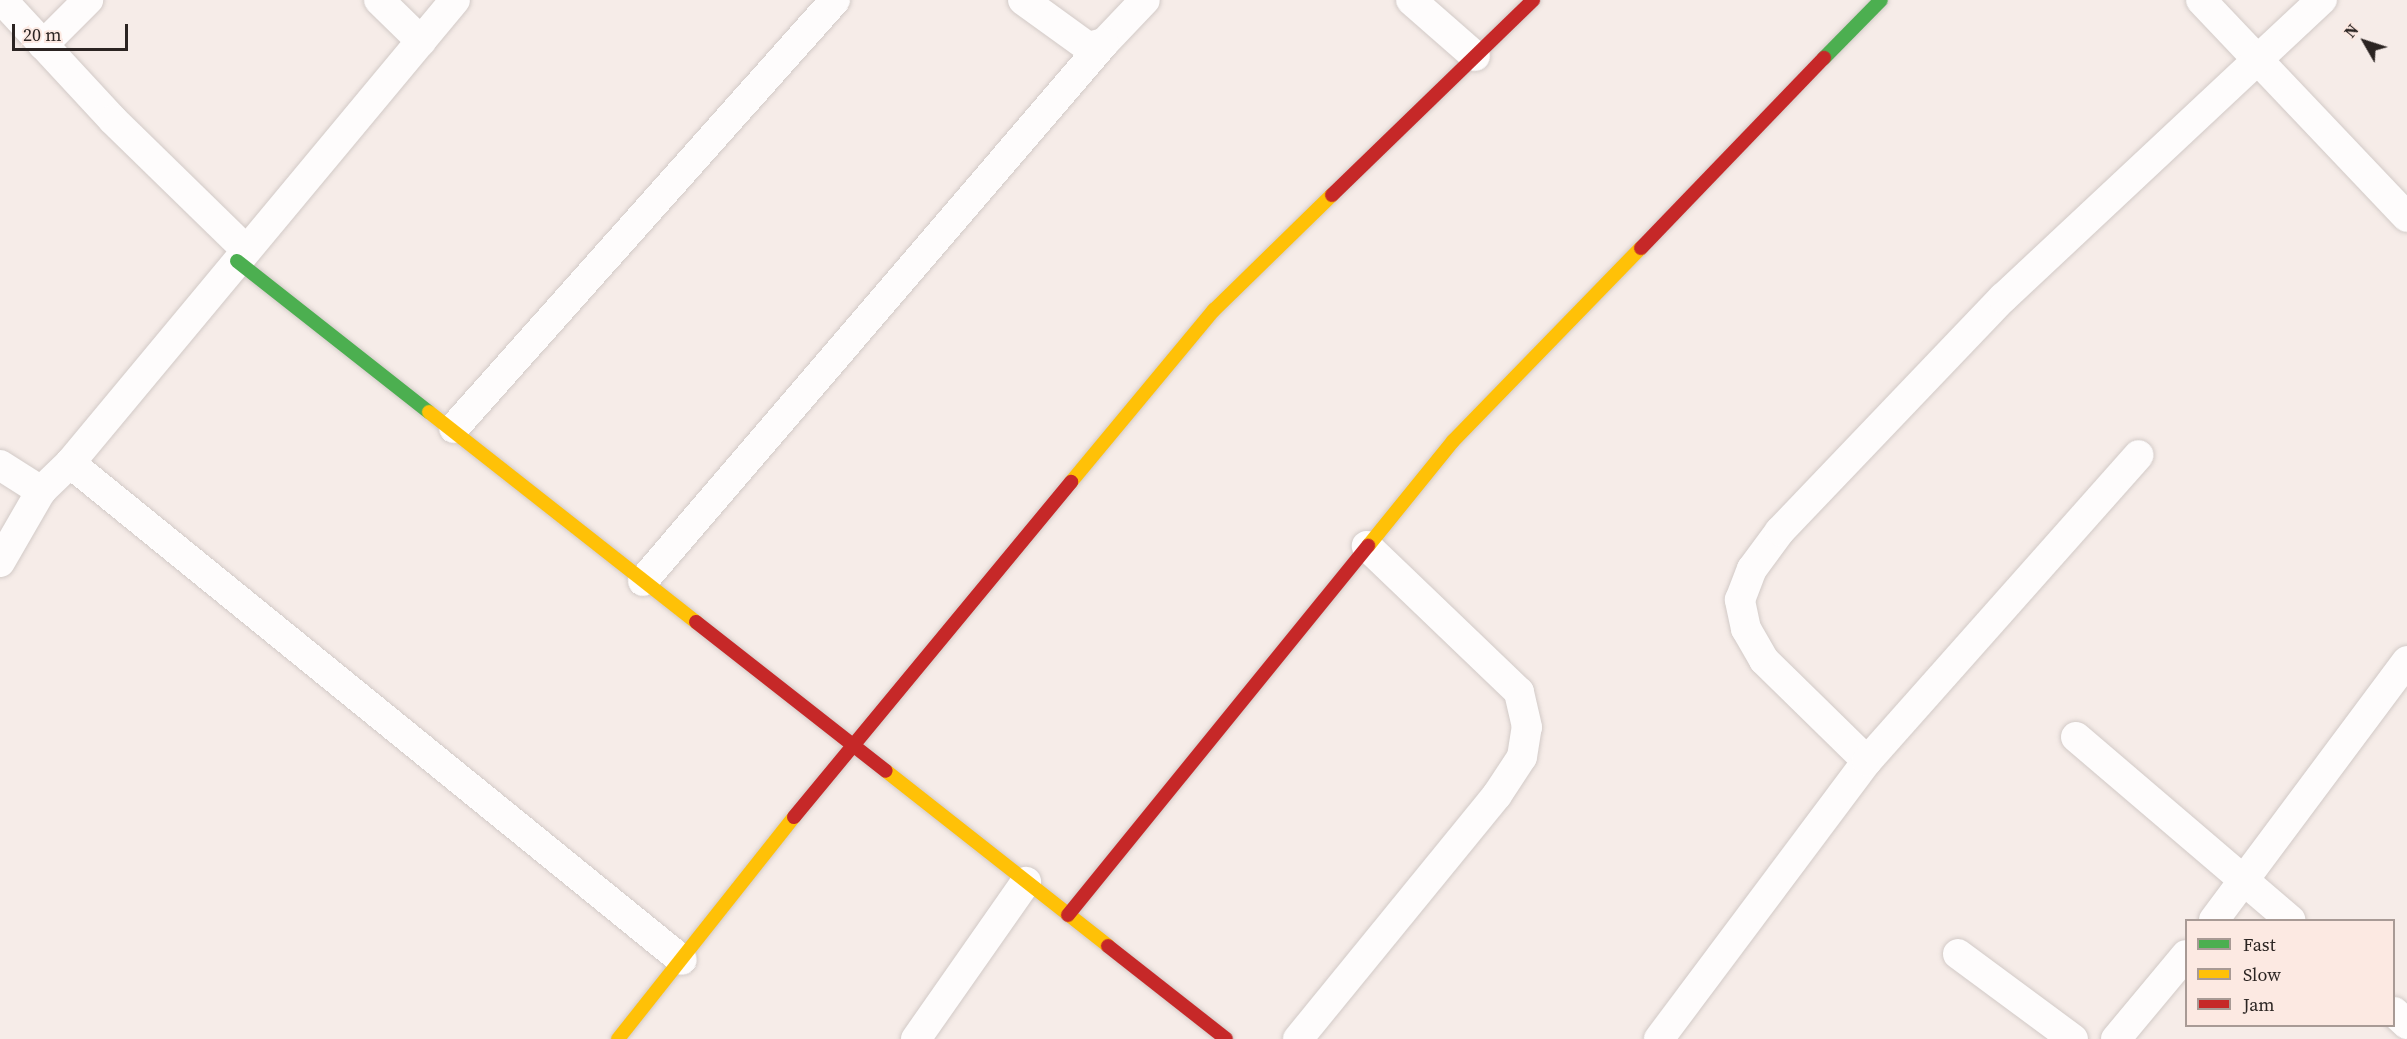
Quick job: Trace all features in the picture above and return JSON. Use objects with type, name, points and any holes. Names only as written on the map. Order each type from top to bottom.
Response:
[{"type":"street","points":[[2,0],[242,255],[643,581],[1068,915],[1219,1037]]},
{"type":"street","points":[[43,45],[88,0]]},
{"type":"street","points":[[379,0],[421,41]]},
{"type":"street","points":[[0,562],[41,491],[70,463],[455,0]]},
{"type":"street","points":[[454,428],[835,0]]},
{"type":"street","points":[[1023,0],[1074,41],[1088,47],[1104,43]]},
{"type":"street","points":[[643,581],[1104,43],[1145,0]]},
{"type":"street","points":[[1412,0],[1475,56]]},
{"type":"street","points":[[618,1039],[851,746],[1214,310],[1533,0]]},
{"type":"street","points":[[1068,915],[1453,441],[1881,0]]},
{"type":"street","points":[[2201,0],[2407,217]]},
{"type":"street","points":[[1867,761],[1764,660],[1746,629],[1740,600],[1752,569],[1780,531],[2003,298],[2322,0]]},
{"type":"street","points":[[1659,1039],[1867,761],[2139,455]]},
{"type":"street","points":[[70,463],[681,960]]},
{"type":"street","points":[[0,465],[41,491]]},
{"type":"street","points":[[1298,1039],[1497,795],[1522,757],[1527,727],[1519,692],[1366,546]]},
{"type":"street","points":[[2215,919],[2407,662]]},
{"type":"street","points":[[2076,737],[2288,919]]},
{"type":"street","points":[[916,1039],[1026,882]]},
{"type":"street","points":[[1958,954],[2073,1039]]},
{"type":"street","points":[[2116,1039],[2185,957]]},
{"type":"street","points":[[2395,1013],[2407,1024]]},
{"type":"traffic: fast","points":[[1824,58],[1881,0]]},
{"type":"traffic: fast","points":[[237,261],[429,412]]},
{"type":"traffic: slow","points":[[1071,482],[1214,310],[1332,195]]},
{"type":"traffic: slow","points":[[1368,546],[1453,441],[1641,248]]},
{"type":"traffic: slow","points":[[429,412],[696,622]]},
{"type":"traffic: slow","points":[[886,771],[1108,946]]},
{"type":"traffic: slow","points":[[618,1039],[794,817]]},
{"type":"traffic: jam","points":[[1332,195],[1533,0]]},
{"type":"traffic: jam","points":[[1641,248],[1824,58]]},
{"type":"traffic: jam","points":[[794,817],[1071,482]]},
{"type":"traffic: jam","points":[[1068,915],[1368,546]]},
{"type":"traffic: jam","points":[[696,622],[886,771]]},
{"type":"traffic: jam","points":[[1108,946],[1226,1039]]}]
